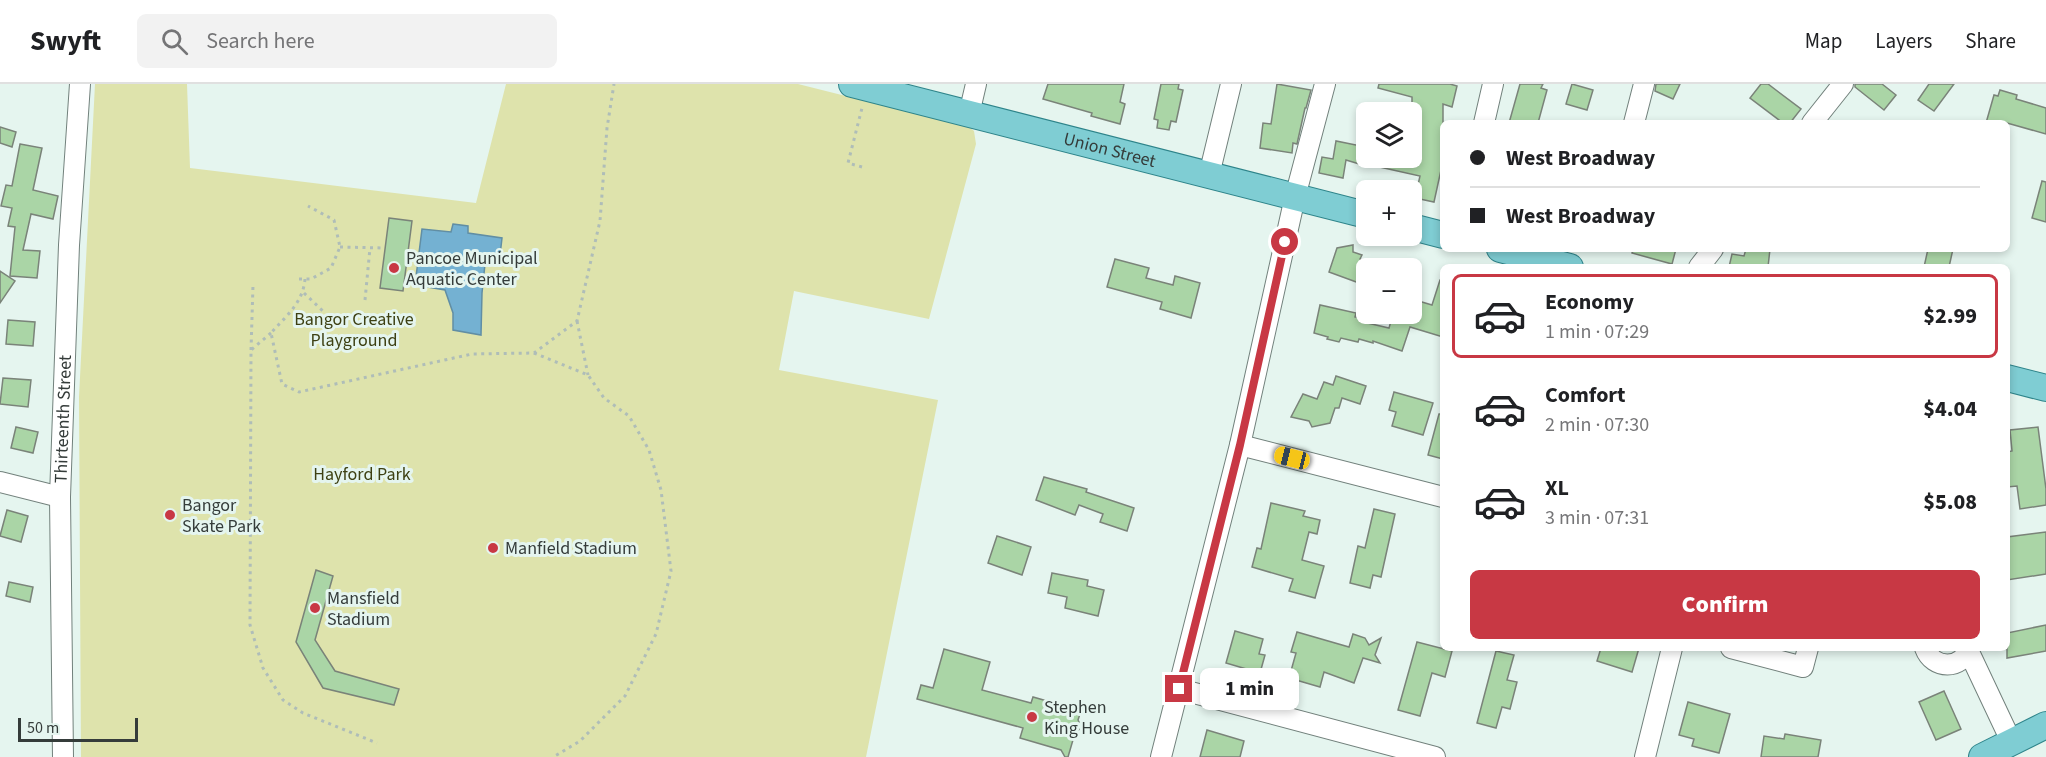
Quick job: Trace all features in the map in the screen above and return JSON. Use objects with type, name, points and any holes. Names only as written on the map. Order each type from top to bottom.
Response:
[{"type":"main road","name":"Union Street","points":[[857,95],[969,114],[1356,212]]},
{"type":"main road","points":[[1422,229],[1440,234]]},
{"type":"main road","points":[[1512,252],[1558,264]]},
{"type":"main road","points":[[2010,378],[2044,382]]},
{"type":"main road","points":[[1982,757],[2046,725]]},
{"type":"street","name":"Thirteenth Street","points":[[63,757],[60,497],[69,245],[81,84]]},
{"type":"street","points":[[969,114],[976,84]]},
{"type":"street","points":[[1209,175],[1231,84]]},
{"type":"street","points":[[1161,757],[1240,445],[1295,197],[1325,84]]},
{"type":"street","points":[[1485,120],[1493,84]]},
{"type":"street","points":[[1635,120],[1644,84]]},
{"type":"street","points":[[1814,120],[1843,84]]},
{"type":"street","points":[[1701,264],[1711,252]]},
{"type":"street","points":[[1240,445],[1440,496]]},
{"type":"street","points":[[0,482],[60,497]]},
{"type":"street","points":[[1645,757],[1671,651]]},
{"type":"street","points":[[1742,651],[1803,667],[1807,651]]},
{"type":"street","points":[[1926,651],[1930,658],[1943,665],[1958,663],[1968,651]]},
{"type":"street","points":[[1969,651],[2011,741]]},
{"type":"street","points":[[1179,689],[1435,757]]},
{"type":"path","points":[[555,756],[580,741],[625,696],[656,634],[671,571],[661,490],[650,450],[629,416],[604,398],[588,375],[577,321],[600,221],[607,128],[614,84]]},
{"type":"path","points":[[857,95],[848,163],[862,167]]},
{"type":"path","points":[[299,279],[311,279],[331,268],[340,247],[334,220],[308,206]]},
{"type":"path","points":[[340,247],[385,248]]},
{"type":"path","points":[[365,300],[370,248]]},
{"type":"path","points":[[251,350],[271,333],[304,293],[305,279]]},
{"type":"path","points":[[253,285],[250,625],[263,669],[284,700],[303,713],[376,743]]},
{"type":"path","points":[[304,293],[325,313]]},
{"type":"path","points":[[534,353],[577,321]]},
{"type":"path","points":[[271,333],[282,384],[300,392],[472,354],[534,353],[588,375]]},
{"type":"green space","name":"Hayford Park","points":[[95,84],[187,84],[190,168],[476,203],[506,84],[798,84],[969,127],[974,131],[976,144],[929,319],[794,291],[779,370],[938,400],[866,757],[81,757],[79,397]]},
{"type":"water","points":[[453,224],[468,226],[468,233],[502,238],[499,264],[461,260],[485,264],[481,335],[453,330],[453,313],[445,290],[415,285],[422,229],[451,232]]},
{"type":"building","points":[[1048,84],[1124,84],[1120,102],[1125,104],[1120,124],[1091,116],[1092,113],[1043,99]]},
{"type":"building","points":[[1161,84],[1179,84],[1178,89],[1183,90],[1176,122],[1171,121],[1169,130],[1157,128],[1158,120],[1154,119]]},
{"type":"building","points":[[1277,84],[1311,90],[1297,144],[1293,143],[1292,153],[1260,148],[1263,123],[1271,124]]},
{"type":"building","points":[[1379,84],[1450,84],[1457,86],[1452,107],[1443,104],[1443,120],[1440,120],[1440,175],[1434,202],[1422,199],[1420,176],[1384,168],[1422,168],[1422,102],[1412,102],[1412,97],[1378,88]]},
{"type":"building","points":[[1520,84],[1543,84],[1541,88],[1547,90],[1539,120],[1510,120]]},
{"type":"building","points":[[1572,84],[1593,90],[1587,110],[1566,104]]},
{"type":"building","points":[[1656,84],[1680,84],[1673,99],[1655,91]]},
{"type":"building","points":[[1761,84],[1768,84],[1801,109],[1792,120],[1779,120],[1750,98]]},
{"type":"building","points":[[1855,84],[1882,84],[1896,95],[1884,110],[1855,87]]},
{"type":"building","points":[[1929,84],[1954,84],[1934,111],[1918,100]]},
{"type":"building","points":[[2000,90],[2017,95],[2016,99],[2046,108],[2046,134],[2010,124],[2010,120],[1987,120],[1994,95],[1998,96]]},
{"type":"building","points":[[0,127],[16,132],[12,147],[0,143]]},
{"type":"building","points":[[1336,141],[1356,145],[1356,163],[1346,160],[1343,178],[1319,173],[1322,157],[1333,159]]},
{"type":"building","points":[[20,144],[42,148],[33,190],[58,196],[53,219],[31,214],[23,250],[40,251],[37,278],[10,276],[15,227],[8,226],[12,208],[1,206],[6,185],[12,186]]},
{"type":"building","points":[[2042,181],[2046,182],[2046,222],[2032,218]]},
{"type":"building","name":"Pancoe Municipal Aquatic Center","points":[[389,218],[412,221],[403,291],[380,288]]},
{"type":"building","points":[[1353,245],[1353,252],[1362,255],[1360,258],[1356,258],[1356,282],[1329,272],[1337,248]]},
{"type":"building","points":[[1632,252],[1675,252],[1672,264]]},
{"type":"building","points":[[1745,252],[1770,252],[1768,264],[1730,264],[1732,254],[1744,256]]},
{"type":"building","points":[[1927,252],[1952,252],[1950,264],[1925,264]]},
{"type":"building","points":[[1115,259],[1149,268],[1146,278],[1173,285],[1175,276],[1200,283],[1191,318],[1160,309],[1162,302],[1107,287]]},
{"type":"building","points":[[0,271],[15,281],[0,303]]},
{"type":"building","points":[[1440,280],[1440,336],[1410,327],[1402,351],[1373,341],[1373,343],[1359,339],[1358,342],[1341,338],[1339,342],[1314,333],[1320,305],[1356,313],[1356,324],[1372,324],[1389,328],[1390,324],[1422,324],[1422,302],[1432,305]]},
{"type":"building","points":[[8,320],[35,322],[33,346],[6,344]]},
{"type":"building","points":[[1336,376],[1366,386],[1360,404],[1342,398],[1339,408],[1335,408],[1330,423],[1312,427],[1309,421],[1291,417],[1303,394],[1317,399],[1324,382],[1333,385]]},
{"type":"building","points":[[3,378],[31,380],[28,407],[0,404]]},
{"type":"building","points":[[1394,392],[1433,403],[1423,435],[1392,426],[1396,412],[1389,410]]},
{"type":"building","points":[[1439,414],[1440,414],[1440,458],[1428,455]]},
{"type":"building","points":[[16,427],[38,432],[33,453],[11,448]]},
{"type":"building","points":[[2038,427],[2046,505],[2020,509],[2017,486],[2010,487],[2010,451],[2012,451],[2010,430]]},
{"type":"building","points":[[1044,477],[1087,489],[1086,492],[1134,508],[1127,531],[1100,522],[1103,514],[1079,505],[1075,515],[1036,500]]},
{"type":"building","points":[[1271,503],[1305,511],[1303,516],[1320,520],[1317,534],[1309,532],[1302,560],[1324,566],[1315,598],[1289,591],[1293,579],[1252,567],[1257,548],[1261,549]]},
{"type":"building","points":[[1374,509],[1395,514],[1381,577],[1373,575],[1370,588],[1350,583],[1358,546],[1365,548]]},
{"type":"building","points":[[7,510],[28,516],[21,542],[0,536]]},
{"type":"building","points":[[2046,532],[2046,574],[2010,580],[2010,537]]},
{"type":"building","points":[[997,536],[1031,547],[1022,575],[988,563]]},
{"type":"building","name":"Mansfield Stadium","points":[[316,570],[333,576],[315,640],[335,671],[399,689],[394,705],[323,688],[296,642]]},
{"type":"building","points":[[1052,573],[1088,580],[1087,586],[1104,590],[1098,616],[1065,608],[1067,597],[1048,593]]},
{"type":"building","points":[[9,582],[33,587],[30,602],[6,596]]},
{"type":"building","points":[[2046,625],[2046,651],[2007,658],[2007,651],[2010,651],[2010,632]]},
{"type":"building","points":[[1235,631],[1263,639],[1259,654],[1265,655],[1260,673],[1226,663]]},
{"type":"building","points":[[1297,632],[1349,647],[1353,634],[1365,638],[1369,645],[1381,638],[1375,655],[1380,663],[1363,658],[1354,683],[1324,672],[1320,687],[1289,678],[1296,653],[1291,652]]},
{"type":"building","points":[[1417,642],[1440,648],[1440,651],[1452,651],[1445,677],[1432,673],[1420,716],[1398,710]]},
{"type":"building","name":"Stephen King House","points":[[944,649],[990,662],[982,690],[1031,703],[1033,697],[1075,709],[1074,712],[1080,714],[1078,720],[1082,727],[1075,733],[1068,757],[1065,757],[1061,750],[1020,738],[1023,728],[917,699],[921,685],[933,688]]},
{"type":"building","points":[[1496,651],[1514,655],[1507,680],[1517,682],[1510,709],[1502,707],[1496,728],[1477,723]]},
{"type":"building","points":[[1600,651],[1638,651],[1632,672],[1597,661]]},
{"type":"building","points":[[1944,691],[1961,729],[1936,740],[1919,702]]},
{"type":"building","points":[[1688,702],[1730,714],[1719,753],[1692,746],[1694,739],[1679,735]]},
{"type":"building","points":[[1207,730],[1244,741],[1240,757],[1200,757]]},
{"type":"building","points":[[1785,734],[1821,740],[1818,757],[1761,757],[1764,736],[1784,739]]},
{"type":"place","name":"Pancoe Municipal Aquatic Center","points":[[394,268]]},
{"type":"place","name":"Bangor Skate Park","points":[[170,515]]},
{"type":"place","name":"Manfield Stadium","points":[[493,548]]},
{"type":"place","name":"Mansfield Stadium","points":[[315,608]]},
{"type":"place","name":"Stephen King House","points":[[1032,717]]},
{"type":"route","points":[[1179,689],[1240,445],[1285,242]]},
{"type":"park label","name":"Bangor Creative Playground","points":[[354,329]]}]
